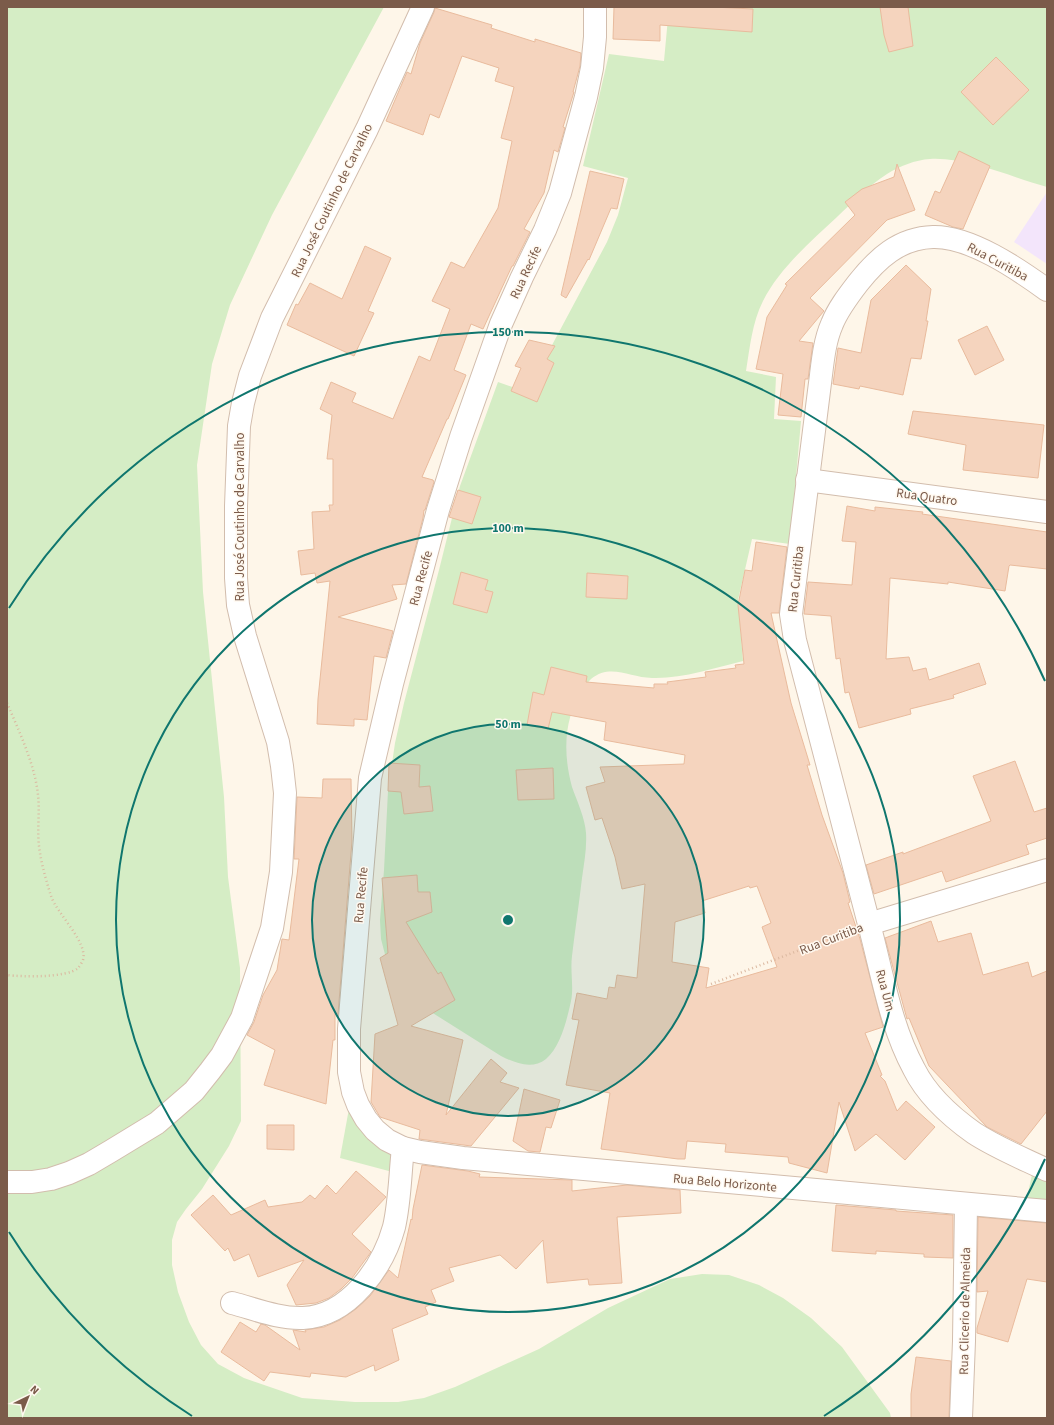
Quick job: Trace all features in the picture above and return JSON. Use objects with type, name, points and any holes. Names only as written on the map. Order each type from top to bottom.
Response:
[{"type":"street","name":"Rua José Coutinho de Carvalho","points":[[7,1182],[32,1182],[51,1179],[69,1173],[111,1152],[157,1123],[194,1091],[222,1056],[242,1018],[272,928],[281,872],[285,793],[278,742],[245,636],[238,605],[236,578],[236,506],[239,426],[243,403],[250,376],[272,318],[367,129],[423,7]]},
{"type":"street","name":"Rua Recife","points":[[403,1148],[387,1140],[375,1130],[366,1119],[353,1092],[349,1072],[348,1030],[370,778],[392,684],[438,510],[460,437],[501,324],[545,230],[567,171],[592,68],[595,7]]},
{"type":"street","name":"Rua Curitiba","points":[[869,924],[792,627],[791,614],[807,480],[827,340],[832,324],[849,294],[868,270],[891,250],[905,243],[918,239],[932,237],[948,239],[971,245],[1011,266],[1047,290]]},
{"type":"street","name":"Rua Quatro","points":[[807,480],[1047,512]]},
{"type":"street","points":[[869,924],[1047,870]]},
{"type":"street","name":"Rua Um","points":[[869,924],[892,1013],[899,1034],[914,1070],[924,1085],[936,1100],[974,1132],[1007,1152],[1047,1170]]},
{"type":"street","name":"Rua Belo Horizonte","points":[[403,1148],[463,1158],[1047,1211]]},
{"type":"street","points":[[232,1303],[286,1317],[305,1318],[322,1314],[337,1307],[350,1298],[373,1273],[394,1227],[403,1148]]},
{"type":"street","name":"Rua Clicerio de Almeida","points":[[961,1418],[964,1341],[966,1204]]},
{"type":"path","points":[[7,704],[23,742],[36,782],[39,809],[39,846],[52,901],[79,942],[83,950],[83,959],[78,968],[70,972],[36,977],[7,975]]},
{"type":"path","name":"Rua Curitiba","points":[[710,984],[869,924]]},
{"type":"shaded area","points":[[1047,192],[1047,264],[1014,242]]},
{"type":"green space","points":[[7,7],[384,7],[272,215],[230,305],[212,364],[197,465],[203,592],[224,797],[228,877],[240,968],[241,1121],[229,1146],[202,1189],[177,1222],[172,1240],[172,1265],[178,1292],[189,1322],[201,1345],[218,1364],[244,1378],[302,1398],[355,1402],[398,1402],[424,1398],[455,1387],[539,1349],[608,1308],[670,1279],[702,1274],[729,1275],[759,1285],[783,1298],[811,1318],[842,1347],[890,1413],[891,1418],[7,1418]]},
{"type":"green space","points":[[669,7],[1047,7],[1047,187],[989,168],[944,159],[919,161],[897,168],[861,194],[796,256],[770,289],[759,309],[756,318],[746,371],[776,377],[774,419],[801,421],[790,544],[752,539],[738,600],[743,661],[675,677],[663,678],[644,677],[621,672],[606,672],[598,674],[591,679],[577,699],[569,723],[566,749],[569,774],[584,821],[586,839],[571,967],[572,996],[563,1032],[556,1047],[546,1059],[529,1065],[518,1063],[501,1056],[420,1005],[388,966],[381,939],[380,920],[388,791],[395,743],[404,703],[460,486],[498,382],[527,392],[607,242],[618,215],[628,178],[583,166],[609,54],[664,61]]},
{"type":"green space","points":[[352,1092],[387,1141],[400,1174],[340,1158]]},
{"type":"green space","points":[[1034,1166],[1047,1173],[1047,1206],[1025,1206]]},
{"type":"building","points":[[614,7],[713,7],[753,9],[752,32],[660,25],[660,41],[613,39]]},
{"type":"building","points":[[880,7],[908,7],[913,46],[889,52],[884,35]]},
{"type":"building","points":[[435,8],[492,25],[491,28],[535,42],[535,39],[581,53],[580,66],[574,92],[563,127],[565,128],[558,152],[554,150],[544,193],[524,229],[530,232],[512,266],[483,329],[471,324],[454,370],[466,375],[422,477],[433,480],[434,482],[424,510],[406,584],[392,585],[397,599],[338,617],[393,631],[386,658],[374,656],[367,720],[354,719],[354,726],[317,724],[318,699],[330,581],[317,583],[315,573],[301,575],[298,551],[314,549],[312,512],[330,511],[329,505],[333,505],[333,459],[327,459],[332,415],[320,409],[331,382],[356,393],[352,402],[393,419],[419,356],[430,361],[450,309],[432,301],[451,262],[464,268],[498,208],[512,141],[501,138],[514,87],[495,81],[499,68],[462,56],[439,118],[430,114],[423,135],[386,121],[407,72],[411,74],[420,43]]},
{"type":"building","points":[[996,57],[1029,90],[993,125],[961,92]]},
{"type":"building","points":[[959,151],[990,166],[963,229],[953,227],[925,215],[935,191],[940,193]]},
{"type":"building","points":[[897,164],[915,210],[887,220],[810,298],[824,311],[799,341],[813,343],[808,379],[805,379],[801,417],[778,415],[783,374],[756,369],[767,317],[787,285],[785,284],[855,215],[845,202],[862,189],[894,177]]},
{"type":"building","points":[[590,171],[624,179],[617,209],[611,208],[589,260],[588,259],[566,298],[561,295]]},
{"type":"building","points":[[365,246],[391,258],[368,311],[374,313],[354,356],[287,325],[296,304],[298,305],[310,283],[342,299]]},
{"type":"building","points":[[906,265],[931,289],[926,321],[928,321],[921,359],[911,358],[903,395],[860,386],[859,389],[833,384],[838,348],[861,353],[871,300]]},
{"type":"building","points":[[987,326],[1004,360],[975,375],[958,340]]},
{"type":"building","points":[[529,340],[555,346],[547,359],[554,363],[537,402],[511,391],[521,368],[515,366]]},
{"type":"building","points":[[913,411],[1044,425],[1038,478],[963,470],[966,445],[908,434]]},
{"type":"building","points":[[458,490],[481,497],[472,524],[449,517]]},
{"type":"building","points":[[847,506],[875,511],[875,507],[923,512],[922,514],[1047,532],[1047,569],[1010,565],[1005,591],[948,582],[948,584],[890,578],[886,659],[909,657],[913,671],[926,668],[929,680],[979,663],[986,684],[953,695],[954,698],[910,709],[911,714],[859,728],[849,692],[845,693],[840,658],[836,659],[831,616],[804,614],[808,582],[852,585],[856,542],[842,541]]},
{"type":"building","points":[[756,542],[787,547],[779,613],[771,613],[791,703],[810,765],[807,765],[822,815],[843,873],[850,902],[848,903],[860,939],[883,1027],[865,1033],[882,1075],[880,1076],[885,1081],[897,1111],[906,1101],[935,1127],[905,1160],[876,1134],[855,1151],[839,1102],[827,1173],[789,1163],[788,1157],[725,1152],[726,1144],[687,1141],[685,1159],[601,1149],[610,1093],[566,1085],[579,1020],[572,1019],[577,993],[607,999],[609,987],[615,988],[617,975],[637,978],[645,884],[622,889],[615,857],[602,818],[595,820],[586,787],[605,782],[600,767],[684,764],[685,755],[604,740],[606,722],[552,712],[548,729],[527,725],[533,692],[544,695],[551,667],[587,676],[586,682],[654,688],[654,684],[668,684],[667,682],[706,677],[705,672],[736,668],[735,665],[744,664],[738,605],[745,570],[752,571]],"holes":[[[749,886],[750,888],[757,886],[771,923],[762,927],[777,967],[706,988],[709,968],[672,962],[675,922],[705,913],[702,901]]]},
{"type":"building","points":[[461,572],[488,580],[485,590],[493,592],[487,613],[453,604]]},
{"type":"building","points":[[587,573],[628,576],[627,599],[586,597]]},
{"type":"building","points":[[1015,761],[1034,812],[1047,808],[1047,838],[1026,845],[1029,854],[946,882],[942,871],[874,894],[866,865],[903,852],[903,854],[991,821],[973,776]]},
{"type":"building","points":[[389,763],[420,765],[419,787],[430,786],[433,811],[404,814],[401,792],[388,791]]},
{"type":"building","points":[[553,768],[554,799],[518,800],[516,770]]},
{"type":"building","points":[[323,779],[351,779],[352,841],[338,1014],[335,1014],[335,1040],[333,1040],[326,1104],[264,1085],[275,1050],[247,1035],[254,1022],[263,995],[277,970],[282,939],[289,940],[299,859],[294,859],[297,797],[322,798]]},
{"type":"building","points":[[417,875],[418,892],[430,892],[432,912],[406,922],[438,974],[441,972],[455,1000],[411,1026],[463,1040],[446,1115],[491,1059],[507,1073],[500,1082],[519,1088],[471,1146],[419,1139],[420,1130],[380,1117],[371,1102],[375,1034],[398,1025],[380,958],[388,953],[382,878]]},
{"type":"building","points":[[931,921],[938,942],[971,933],[983,975],[1028,962],[1032,977],[1047,971],[1047,1111],[1021,1144],[987,1127],[929,1066],[909,1018],[907,1019],[885,938]]},
{"type":"building","points":[[524,1089],[560,1100],[551,1128],[546,1127],[540,1152],[528,1151],[513,1141]]},
{"type":"building","points":[[267,1125],[294,1125],[294,1150],[267,1149]]},
{"type":"building","points":[[422,1165],[468,1171],[480,1174],[479,1177],[572,1180],[572,1191],[627,1185],[680,1190],[681,1213],[617,1217],[622,1283],[589,1285],[588,1279],[547,1283],[543,1240],[516,1269],[500,1255],[449,1268],[454,1281],[431,1290],[436,1302],[425,1307],[428,1314],[392,1329],[399,1360],[375,1371],[374,1365],[346,1377],[311,1373],[310,1377],[270,1372],[264,1381],[221,1352],[240,1322],[256,1332],[261,1324],[265,1325],[300,1350],[293,1330],[306,1332],[305,1330],[324,1327],[340,1320],[356,1309],[370,1296],[389,1270],[398,1278],[411,1219],[412,1220]]},
{"type":"building","points":[[356,1171],[386,1197],[352,1234],[371,1252],[352,1278],[341,1289],[329,1298],[316,1303],[296,1305],[287,1285],[304,1260],[258,1277],[249,1254],[234,1261],[228,1248],[225,1251],[191,1215],[213,1195],[231,1215],[265,1200],[268,1207],[302,1202],[310,1195],[315,1199],[327,1185],[336,1194]]},
{"type":"building","points":[[836,1205],[953,1215],[953,1258],[924,1257],[924,1254],[876,1251],[876,1254],[832,1251]]},
{"type":"building","points":[[978,1217],[1047,1223],[1047,1282],[1027,1279],[1008,1342],[977,1333],[977,1328],[988,1291],[977,1292]]},
{"type":"building","points":[[916,1357],[951,1361],[949,1418],[911,1418],[911,1394]]}]
